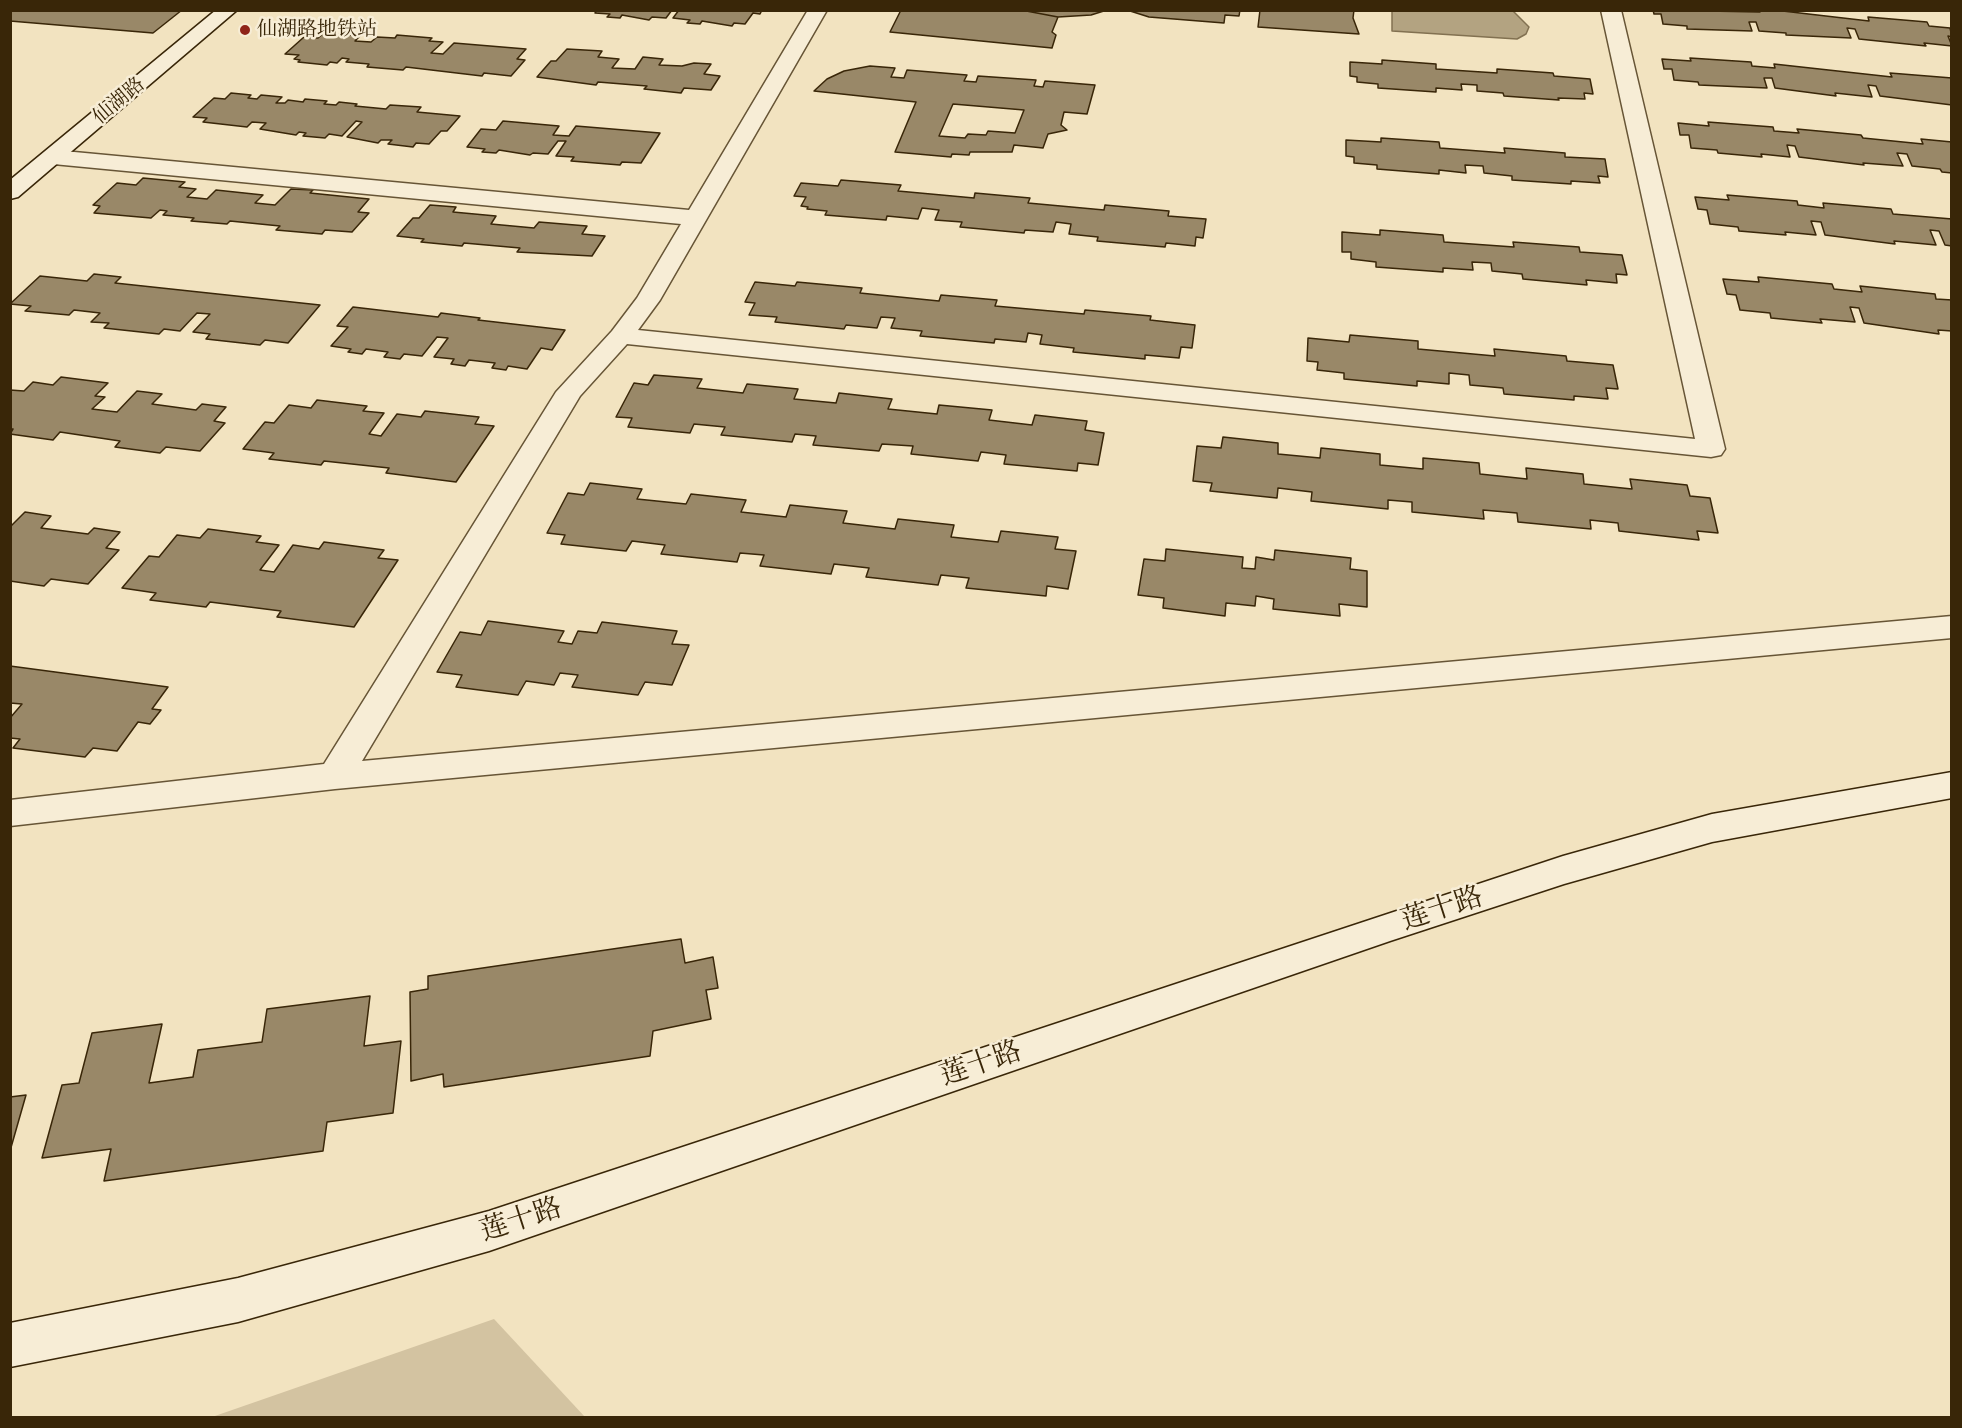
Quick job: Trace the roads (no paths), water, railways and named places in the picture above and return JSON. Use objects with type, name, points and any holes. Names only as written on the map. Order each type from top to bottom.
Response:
[{"type":"street","name":"仙湖路","points":[[10,192],[228,10]]},
{"type":"street","points":[[335,776],[570,392],[621,336],[648,300],[818,10]]},
{"type":"street","points":[[621,336],[1711,449],[1611,10]]},
{"type":"street","points":[[53,157],[695,218]]},
{"type":"street","points":[[10,813],[335,776],[1952,627]]},
{"type":"street","name":"莲十路","points":[[10,1345],[238,1300],[489,1231],[1563,870],[1712,828],[1952,785]]},
{"type":"place","name":"仙湖路地铁站","points":[[245,30]]}]
